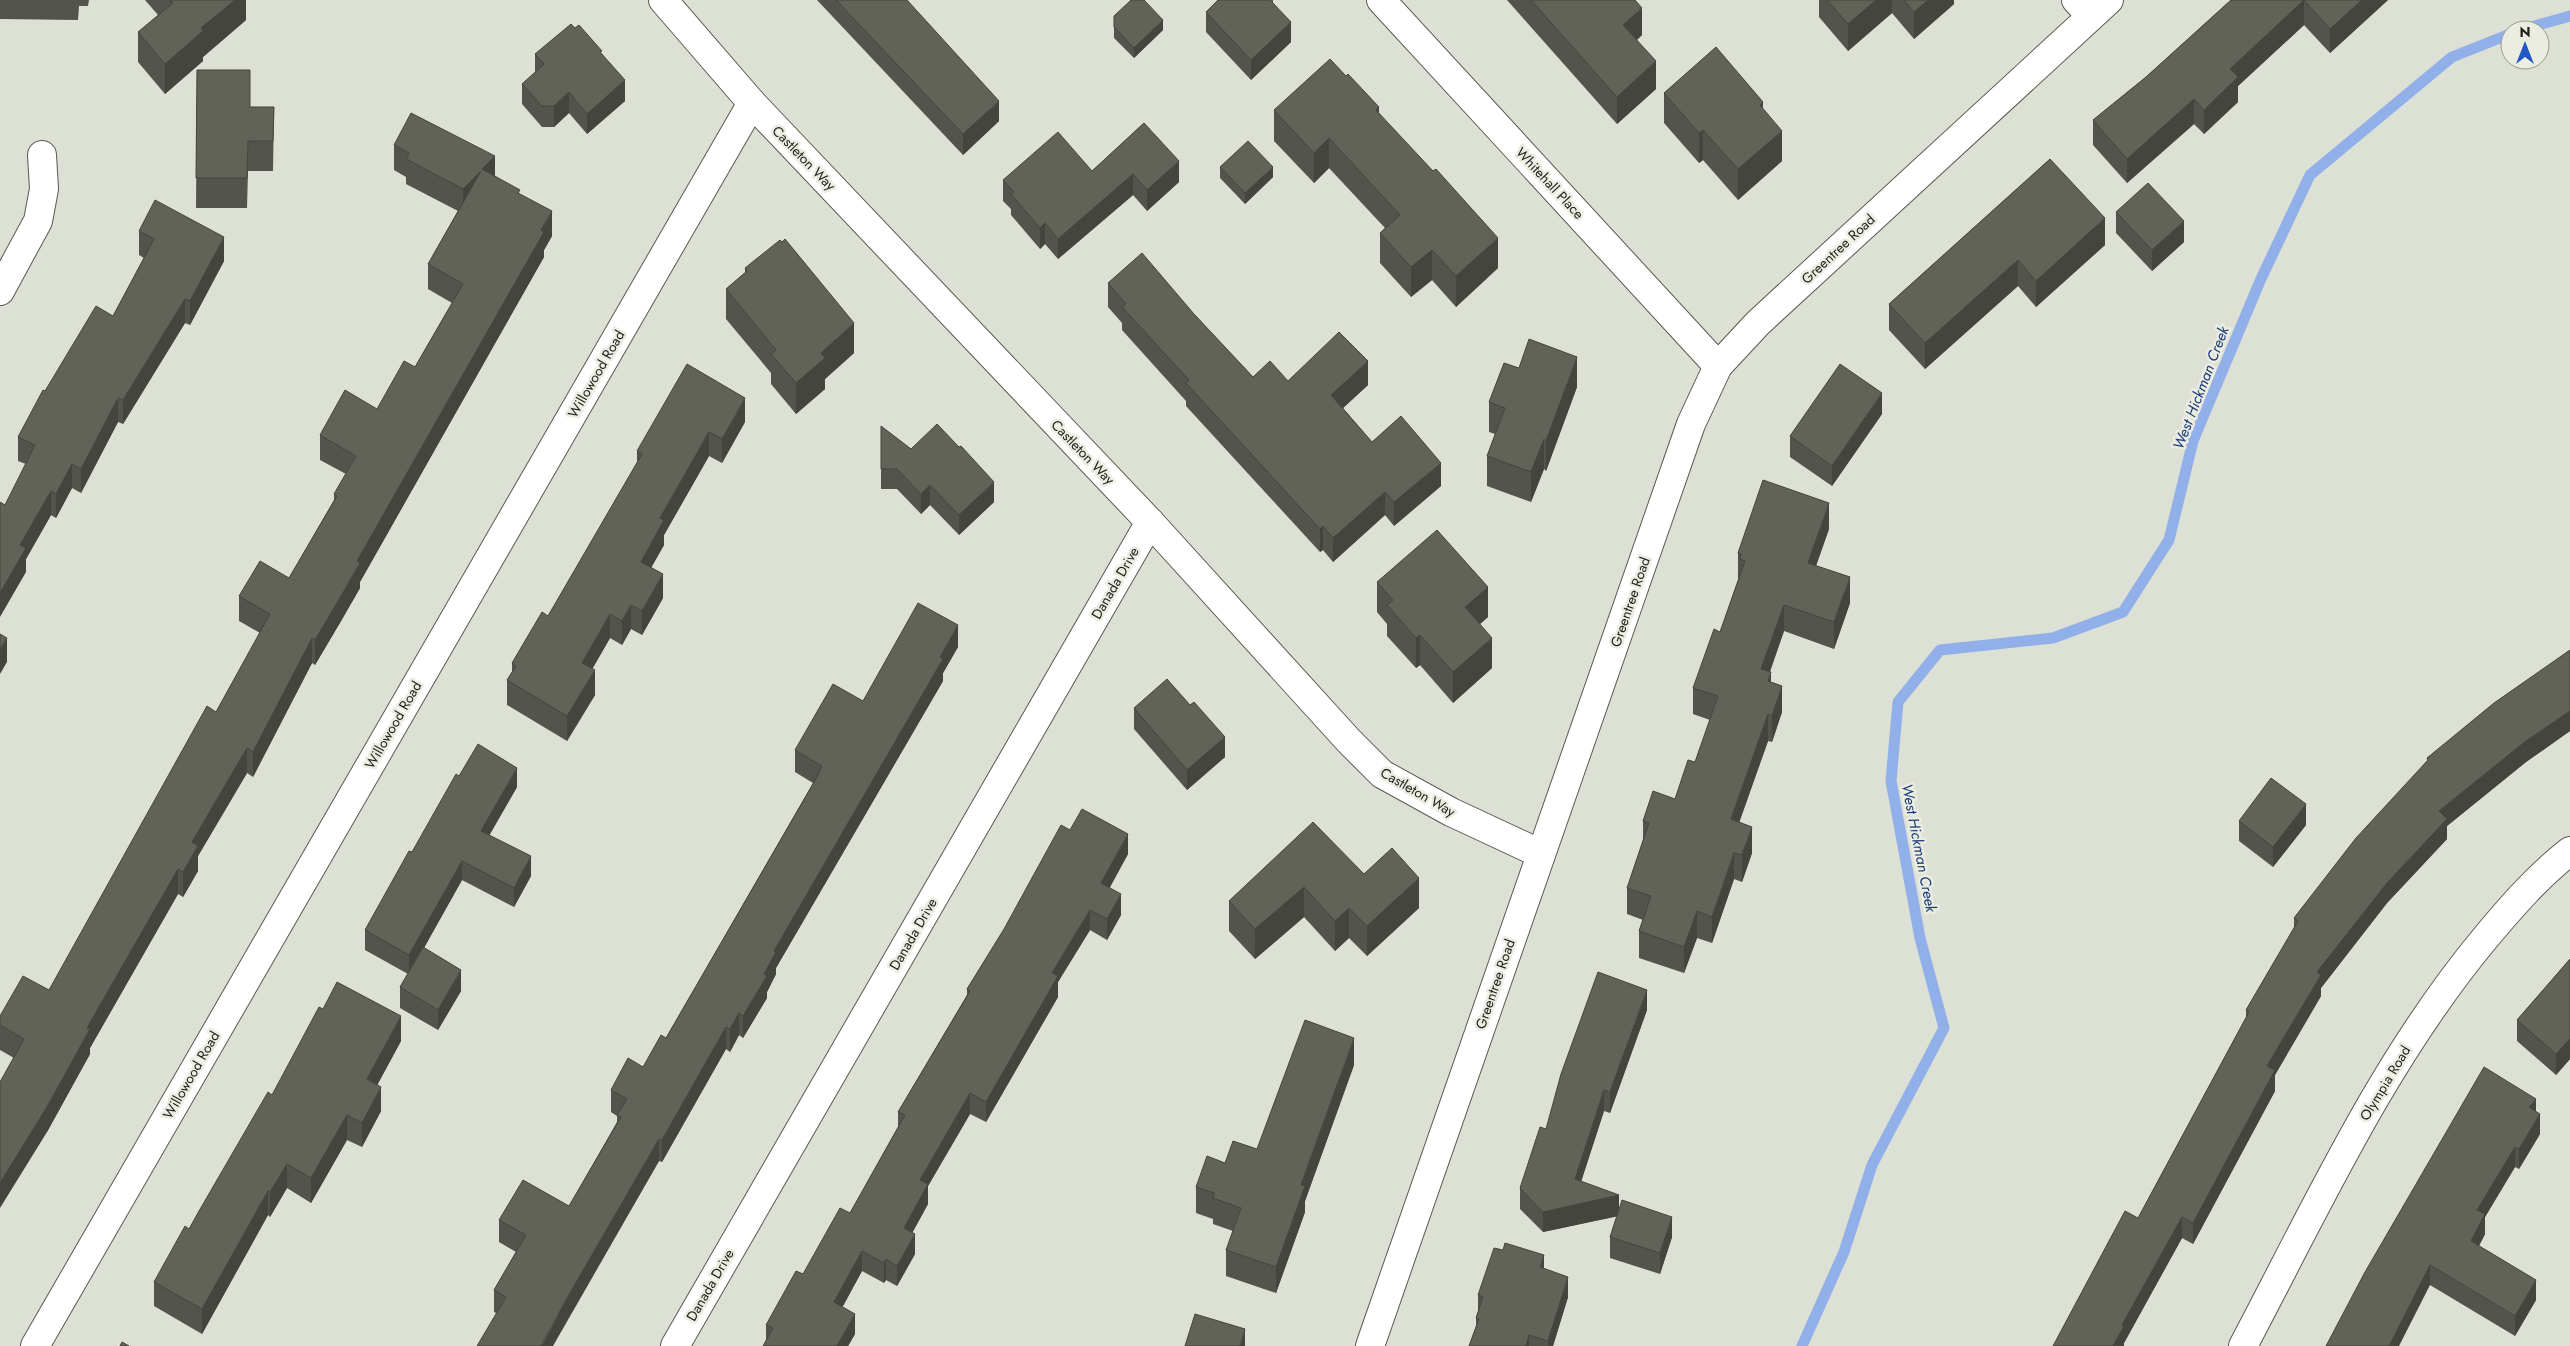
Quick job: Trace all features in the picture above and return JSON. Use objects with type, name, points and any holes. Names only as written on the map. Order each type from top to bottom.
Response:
[{"type":"street","name":"Castleton Way","points":[[663,0],[752,103],[1150,522],[1349,741],[1382,774],[1451,812],[1541,854]]},
{"type":"street","name":"Whitehall Place","points":[[1381,0],[1718,366]]},
{"type":"street","name":"Greentree Road","points":[[1370,1346],[1608,667],[1691,424],[1718,366],[1765,317],[2092,5]]},
{"type":"street","name":"Willowood Road","points":[[35,1346],[752,103]]},
{"type":"street","points":[[0,291],[38,221],[44,189],[42,155]]},
{"type":"street","name":"Danada Drive","points":[[675,1346],[1150,522]]},
{"type":"street","name":"Olympia Road","points":[[2243,1346],[2366,1112],[2413,1036],[2458,971],[2498,922],[2547,869],[2570,851]]},
{"type":"building","points":[[170,0],[235,0],[201,28],[203,31],[165,64],[138,32],[173,3]]},
{"type":"building","points":[[836,0],[907,0],[999,101],[963,134]]},
{"type":"building","points":[[1131,0],[1144,0],[1163,20],[1134,48],[1114,27],[1114,16]]},
{"type":"building","points":[[1218,0],[1270,0],[1291,22],[1251,60],[1206,12]]},
{"type":"building","points":[[1531,0],[1635,0],[1642,8],[1623,25],[1656,61],[1617,97]]},
{"type":"building","points":[[1827,0],[1876,0],[1848,24]]},
{"type":"building","points":[[1904,0],[1928,0],[1914,12]]},
{"type":"building","points":[[2231,0],[2304,0],[2230,69],[2238,77],[2204,110],[2194,99],[2127,159],[2093,120],[2146,77]]},
{"type":"building","points":[[2304,0],[2362,0],[2330,29]]},
{"type":"building","points":[[571,24],[575,28],[579,25],[625,80],[587,114],[569,92],[554,106],[542,106],[522,84],[544,64],[535,54]]},
{"type":"building","points":[[1716,47],[1763,102],[1760,105],[1782,131],[1738,169],[1703,130],[1699,133],[1664,93]]},
{"type":"building","points":[[1330,59],[1346,76],[1348,74],[1379,107],[1376,110],[1433,171],[1436,169],[1498,238],[1456,276],[1432,250],[1411,267],[1380,233],[1400,215],[1329,138],[1314,153],[1274,110]]},
{"type":"building","points":[[197,70],[250,70],[250,107],[274,107],[273,141],[248,141],[247,178],[196,178]]},
{"type":"building","points":[[411,113],[495,156],[482,169],[520,190],[518,193],[552,211],[541,230],[544,232],[357,561],[360,563],[315,640],[312,638],[253,752],[247,748],[192,842],[198,846],[183,872],[178,869],[87,1028],[90,1029],[47,1107],[0,1183],[0,1082],[24,1039],[0,1025],[0,1016],[23,976],[49,990],[207,706],[216,712],[270,614],[239,596],[260,561],[289,578],[337,496],[334,494],[356,456],[320,435],[345,390],[377,409],[404,361],[415,367],[463,284],[428,264],[481,171],[463,189],[406,159],[409,153],[394,145]]},
{"type":"building","points":[[1144,123],[1179,161],[1147,190],[1133,174],[1058,239],[1045,223],[1040,228],[1011,194],[1014,192],[1003,180],[1058,132],[1092,171]]},
{"type":"building","points":[[1248,141],[1273,167],[1245,193],[1220,167]]},
{"type":"building","points":[[2050,159],[2105,218],[2036,281],[2018,260],[1925,343],[1889,304]]},
{"type":"building","points":[[2148,183],[2184,221],[2152,250],[2116,212]]},
{"type":"building","points":[[155,200],[224,237],[190,301],[185,299],[123,400],[118,398],[81,469],[72,464],[56,494],[51,491],[20,545],[26,548],[0,593],[0,502],[5,505],[35,445],[18,437],[43,390],[45,391],[96,306],[113,316],[154,239],[139,231]]},
{"type":"building","points":[[785,239],[854,323],[821,353],[825,358],[796,383],[771,354],[776,350],[726,289],[747,271],[745,268],[780,240],[782,242]]},
{"type":"building","points":[[1142,253],[1194,314],[1253,377],[1270,361],[1288,381],[1339,332],[1368,361],[1331,395],[1372,442],[1401,416],[1441,463],[1394,502],[1385,492],[1333,538],[1323,526],[1320,529],[1186,383],[1189,380],[1122,307],[1126,304],[1108,283]]},
{"type":"building","points":[[1529,339],[1577,357],[1546,441],[1544,439],[1531,472],[1487,456],[1505,408],[1489,402],[1504,363],[1519,368]]},
{"type":"building","points":[[687,364],[745,398],[722,439],[709,432],[660,518],[664,520],[641,562],[663,574],[642,611],[631,605],[622,621],[610,614],[582,663],[595,670],[567,716],[507,680],[516,666],[512,663],[542,612],[548,616],[642,454],[637,451]]},
{"type":"building","points":[[1840,364],[1882,393],[1832,466],[1790,436]]},
{"type":"building","points":[[937,424],[959,447],[961,446],[994,482],[959,515],[930,485],[921,494],[897,469],[881,469],[881,426],[911,449]]},
{"type":"building","points":[[1763,480],[1829,503],[1808,563],[1850,577],[1834,622],[1784,605],[1761,669],[1771,672],[1768,681],[1782,686],[1772,716],[1768,714],[1731,819],[1752,827],[1742,855],[1734,853],[1712,917],[1697,911],[1684,947],[1639,931],[1651,896],[1627,888],[1649,823],[1643,821],[1653,791],[1675,799],[1688,760],[1695,762],[1718,696],[1693,688],[1714,629],[1720,632],[1745,561],[1740,559],[1741,554],[1738,553]]},
{"type":"building","points":[[1437,530],[1488,587],[1465,607],[1492,638],[1453,672],[1420,635],[1416,638],[1387,605],[1393,600],[1377,582]]},
{"type":"building","points":[[918,603],[958,625],[940,657],[943,659],[774,951],[776,952],[764,974],[767,976],[743,1016],[739,1013],[730,1029],[726,1027],[662,1140],[659,1139],[570,1293],[541,1345],[543,1346],[477,1346],[506,1297],[494,1290],[526,1235],[499,1220],[523,1180],[569,1206],[621,1117],[617,1115],[627,1099],[611,1090],[628,1058],[643,1067],[661,1035],[666,1038],[817,777],[822,766],[795,750],[833,684],[863,701]]},
{"type":"building","points":[[0,634],[7,638],[0,650]]},
{"type":"building","points":[[2570,650],[2570,711],[2526,741],[2439,811],[2447,819],[2387,883],[2317,972],[2321,975],[2267,1066],[2275,1070],[2193,1223],[2182,1217],[2122,1325],[2124,1326],[2113,1346],[2053,1346],[2125,1211],[2138,1218],[2249,1012],[2246,1010],[2298,921],[2294,918],[2356,838],[2428,760],[2427,758],[2494,703]]},
{"type":"building","points":[[1167,679],[1190,705],[1194,702],[1225,737],[1187,770],[1134,708]]},
{"type":"building","points":[[478,744],[517,768],[481,831],[531,856],[514,888],[462,861],[409,955],[365,930],[409,851],[412,852],[456,774],[459,776]]},
{"type":"building","points":[[2271,778],[2306,804],[2273,847],[2239,821]]},
{"type":"building","points":[[1082,809],[1128,834],[1101,883],[1121,894],[1107,919],[1090,910],[1052,973],[1058,976],[986,1102],[970,1093],[920,1180],[928,1184],[904,1228],[915,1234],[897,1266],[886,1259],[884,1263],[862,1251],[834,1302],[855,1314],[837,1346],[763,1346],[773,1328],[766,1325],[796,1271],[803,1274],[840,1208],[850,1213],[905,1115],[898,1112],[970,991],[967,989],[1004,929],[1061,825],[1070,830]]},
{"type":"building","points":[[1313,822],[1364,874],[1392,848],[1419,878],[1367,926],[1349,908],[1335,921],[1304,887],[1255,929],[1229,901]]},
{"type":"building","points":[[423,947],[461,970],[438,1010],[400,987]]},
{"type":"building","points":[[2570,959],[2570,1039],[2556,1054],[2517,1020]]},
{"type":"building","points":[[1598,972],[1647,990],[1610,1092],[1604,1090],[1575,1179],[1619,1195],[1543,1212],[1520,1188],[1540,1127],[1546,1129],[1561,1074]]},
{"type":"building","points":[[337,982],[401,1016],[367,1079],[381,1087],[362,1123],[347,1115],[311,1178],[287,1164],[270,1192],[268,1191],[202,1309],[154,1282],[185,1226],[189,1229],[268,1092],[272,1095],[319,1007],[323,1009]]},
{"type":"building","points":[[1305,1020],[1354,1038],[1301,1185],[1305,1186],[1276,1267],[1226,1250],[1241,1208],[1213,1198],[1214,1193],[1196,1187],[1207,1156],[1225,1163],[1233,1141],[1257,1149]]},
{"type":"building","points":[[2484,1067],[2536,1099],[2529,1107],[2540,1114],[2519,1149],[2515,1147],[2477,1210],[2485,1214],[2471,1241],[2536,1280],[2515,1316],[2430,1265],[2389,1346],[2326,1346],[2365,1272]]},
{"type":"building","points":[[1622,1200],[1672,1217],[1660,1253],[1610,1237]]},
{"type":"building","points":[[1505,1243],[1544,1255],[1540,1267],[1568,1277],[1548,1341],[1529,1335],[1526,1346],[1469,1346],[1479,1319],[1476,1318],[1483,1297],[1478,1295],[1494,1248],[1503,1250]]},
{"type":"building","points":[[1195,1314],[1245,1329],[1240,1346],[1185,1346]]},
{"type":"building","points":[[122,1342],[129,1346],[120,1346]]},
{"type":"waterway","name":"West Hickman Creek","points":[[2550,22],[2570,16]]},
{"type":"waterway","name":"West Hickman Creek","points":[[1802,1346],[1844,1252],[1872,1165],[1944,1028],[1920,938],[1891,781],[1898,702],[1940,650],[2053,638],[2123,612],[2169,540],[2193,441],[2260,281],[2310,175],[2452,57],[2500,38]]}]
